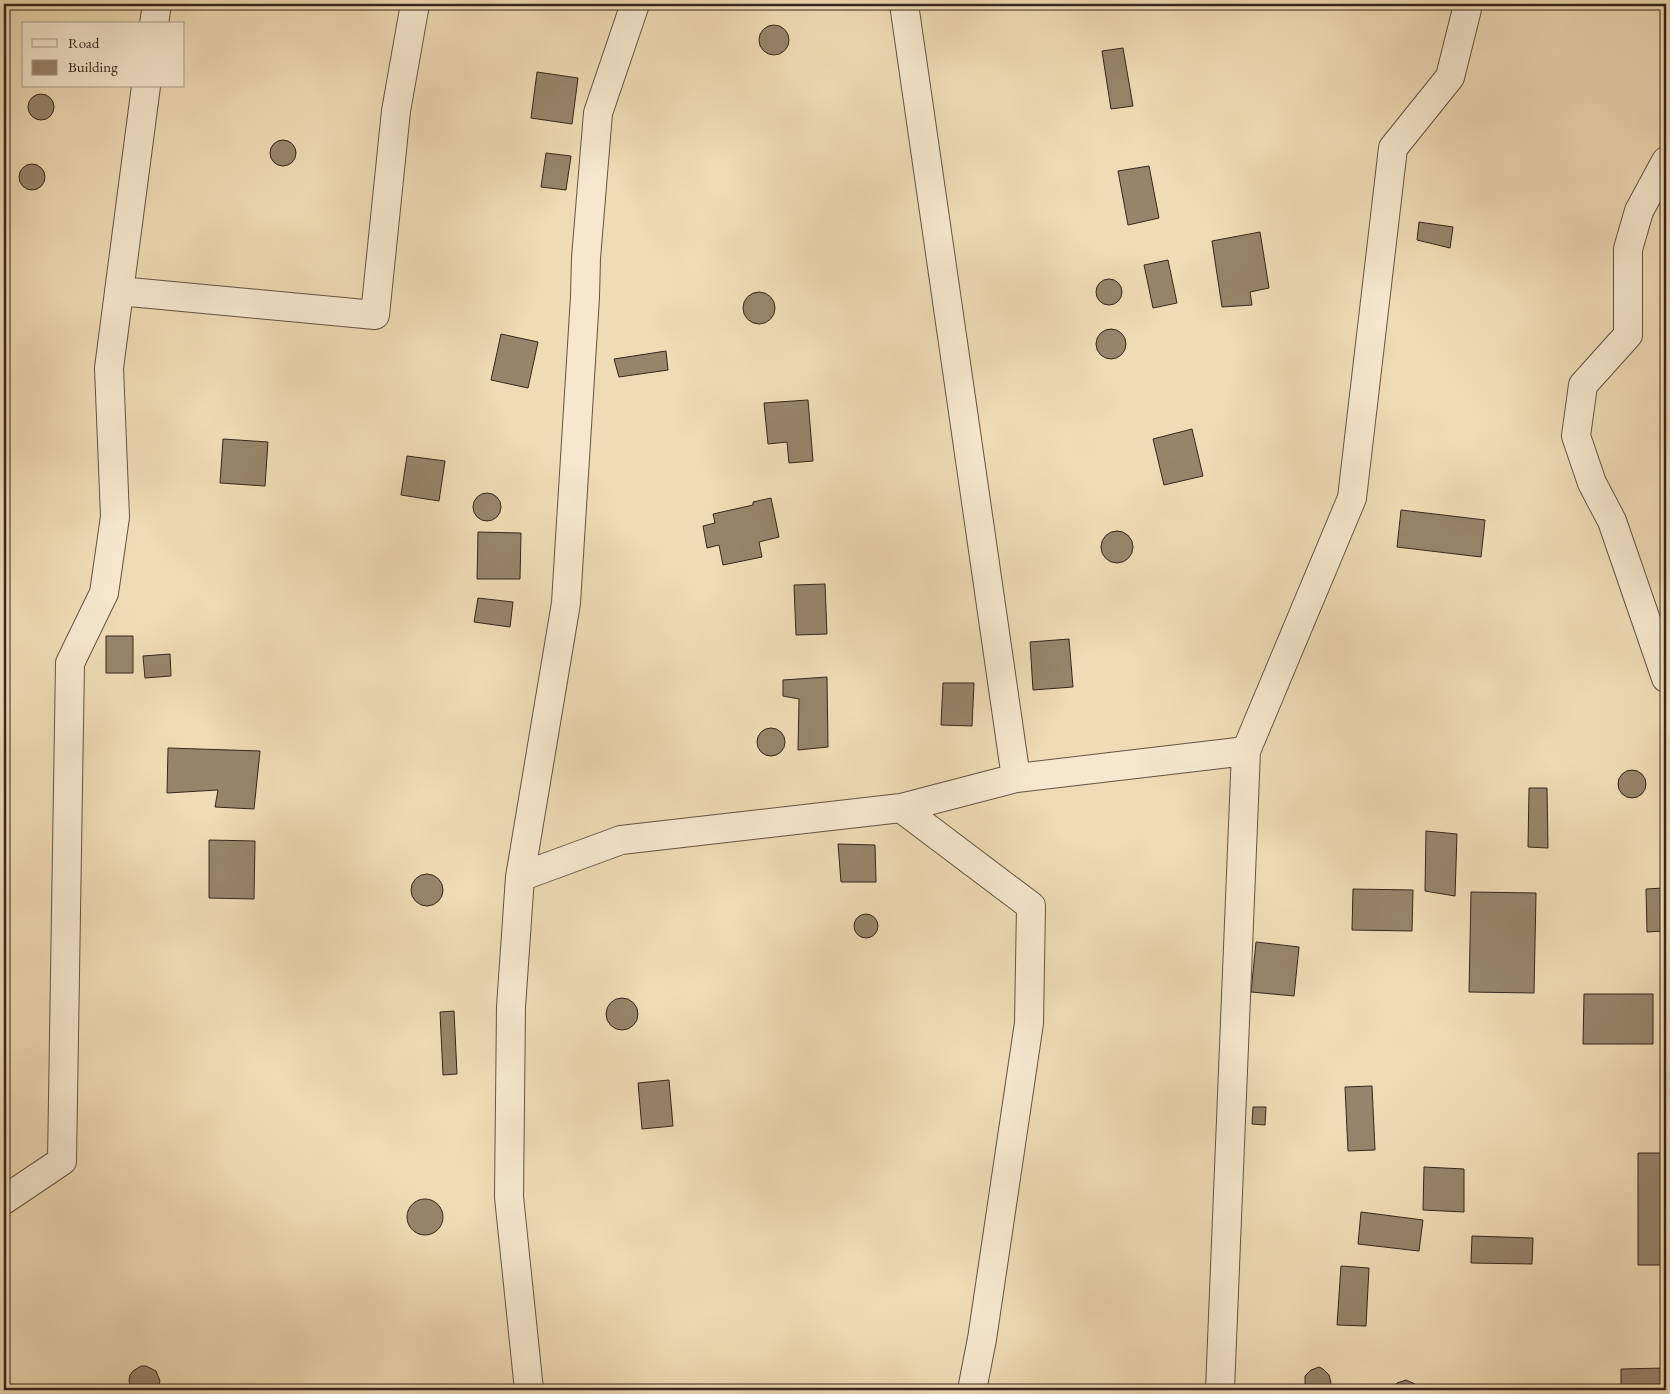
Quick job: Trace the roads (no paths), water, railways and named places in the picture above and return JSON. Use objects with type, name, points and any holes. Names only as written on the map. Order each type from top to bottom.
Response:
[{"type":"street","points":[[154,22],[157,4]]},
{"type":"street","points":[[119,291],[375,315],[396,111],[415,4]]},
{"type":"street","points":[[529,1390],[510,1197],[511,1007],[520,877],[566,603],[586,258],[598,113],[635,4]]},
{"type":"street","points":[[904,4],[1016,778]]},
{"type":"street","points":[[1220,1390],[1246,751],[1352,498],[1393,148],[1450,77],[1467,9],[1465,4]]},
{"type":"street","points":[[4,1200],[62,1161],[70,663],[104,593],[115,517],[109,368],[146,88]]},
{"type":"street","points":[[1666,162],[1640,211],[1628,249],[1628,335],[1583,385],[1576,436],[1592,483],[1612,521],[1666,678]]},
{"type":"street","points":[[520,877],[621,840],[901,808],[1016,778],[1246,751]]},
{"type":"street","points":[[901,808],[1031,906],[1029,1023],[982,1339],[972,1390]]}]
